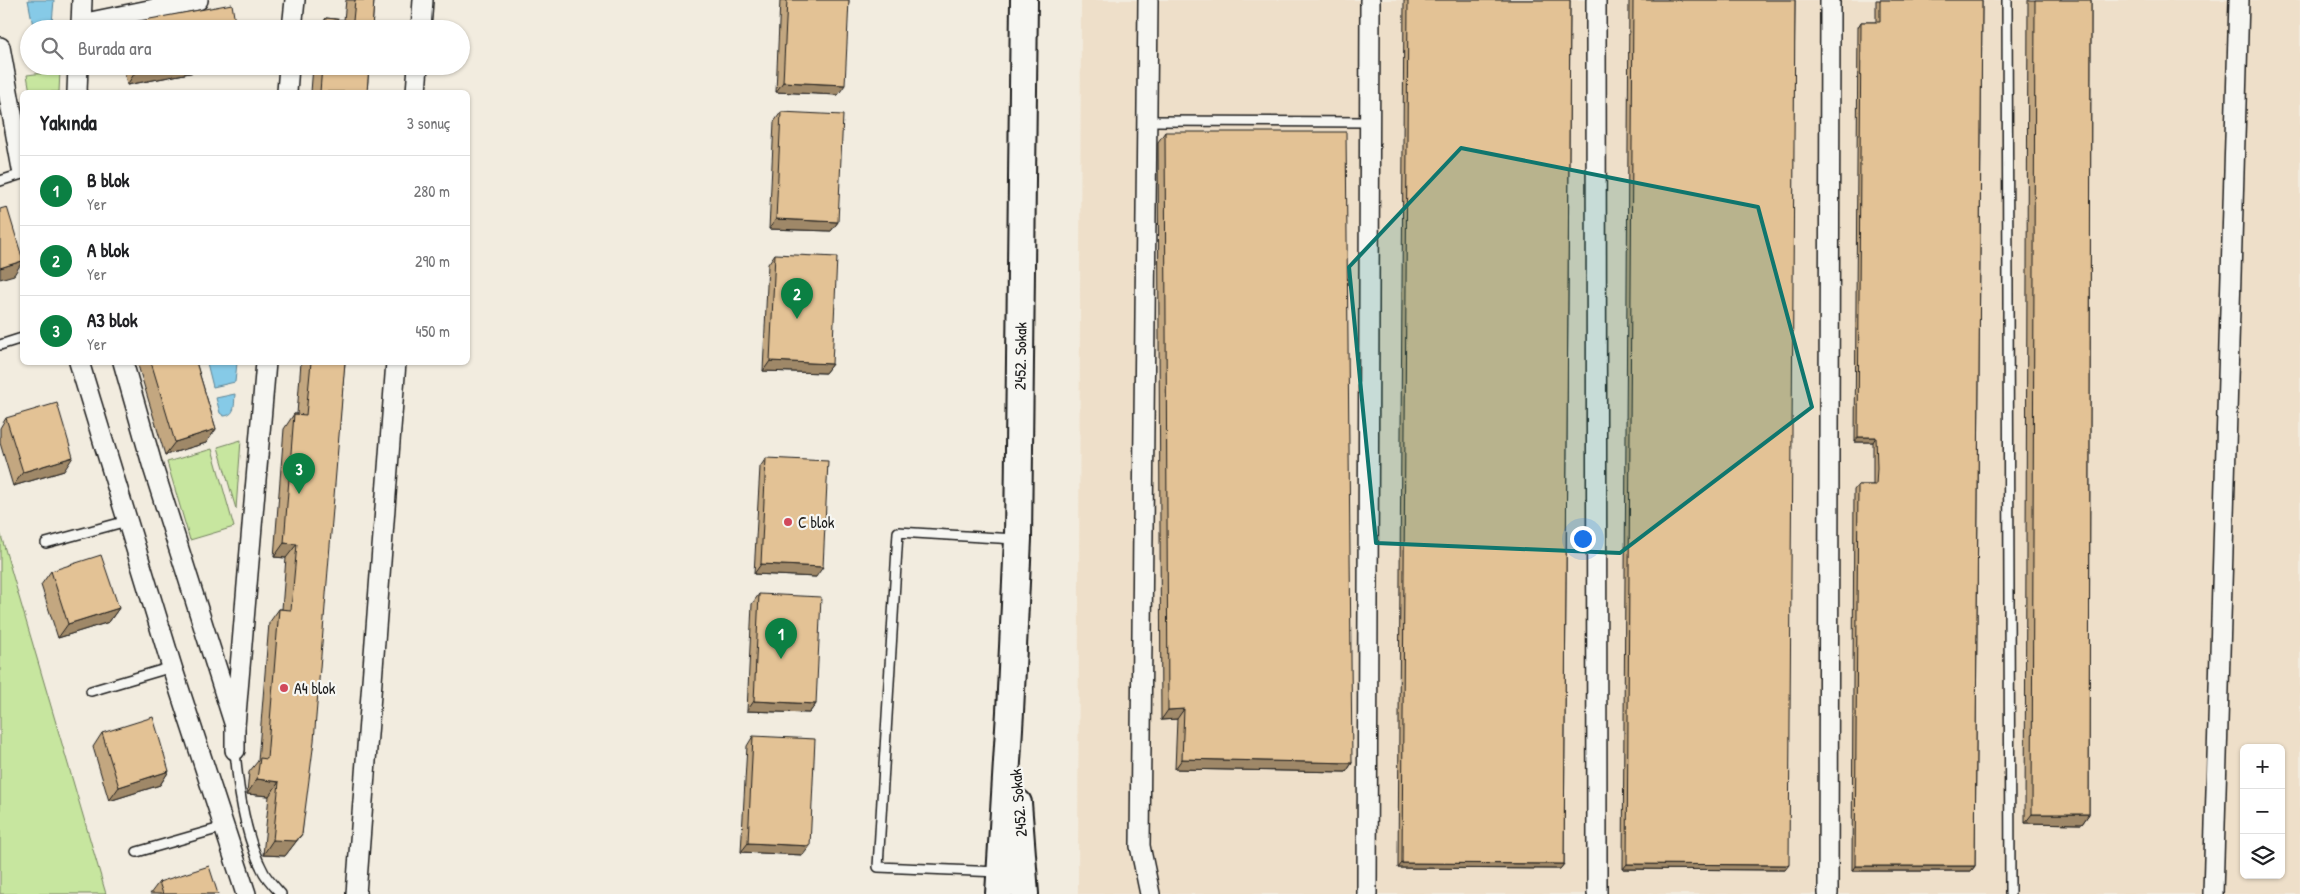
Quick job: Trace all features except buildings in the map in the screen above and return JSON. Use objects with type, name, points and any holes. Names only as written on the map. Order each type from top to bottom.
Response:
[{"type":"main road","name":"2452. Sokak","points":[[999,883],[1010,712],[1018,539],[1024,0]]},
{"type":"main road","name":"2452. Sokak","points":[[1010,712],[1025,894]]},
{"type":"street","points":[[81,20],[82,0]]},
{"type":"street","points":[[108,20],[198,0]]},
{"type":"street","points":[[293,20],[295,0]]},
{"type":"street","points":[[422,20],[423,0]]},
{"type":"street","points":[[1148,0],[1140,846],[1150,894]]},
{"type":"street","points":[[1367,894],[1370,0]]},
{"type":"street","points":[[1596,0],[1597,894]]},
{"type":"street","points":[[1828,894],[1830,0]]},
{"type":"street","points":[[2213,894],[2239,0]]},
{"type":"street","points":[[0,48],[20,158]]},
{"type":"street","points":[[77,90],[78,75]]},
{"type":"street","points":[[287,90],[288,75]]},
{"type":"street","points":[[416,90],[417,75]]},
{"type":"street","points":[[81,365],[172,666],[246,894]]},
{"type":"street","points":[[124,365],[152,464],[235,726]]},
{"type":"street","points":[[235,750],[235,726],[266,365]]},
{"type":"street","points":[[356,894],[396,365]]},
{"type":"lane","points":[[2007,0],[2010,894]]},
{"type":"lane","points":[[1147,121],[1369,122]]},
{"type":"lane","points":[[0,181],[20,175]]},
{"type":"lane","points":[[0,345],[20,339]]},
{"type":"lane","points":[[46,543],[127,521]]},
{"type":"lane","points":[[999,883],[878,867],[898,532],[1018,539]]},
{"type":"lane","points":[[91,691],[172,666]]},
{"type":"lane","points":[[235,750],[238,789],[256,854],[265,874],[281,894]]},
{"type":"lane","points":[[138,852],[224,827]]},
{"type":"highlighted area","points":[[1461,148],[1758,207],[1812,407],[1620,553],[1376,543],[1349,267]]},
{"type":"shaded area","points":[[1081,0],[2300,0],[2300,894],[1078,894]]},
{"type":"green space","points":[[27,75],[60,75],[59,90],[30,90]]},
{"type":"green space","points":[[241,440],[236,509],[218,447]]},
{"type":"green space","points":[[212,449],[234,527],[190,540],[167,462]]},
{"type":"green space","points":[[0,532],[106,894],[0,894]]},
{"type":"water","points":[[28,0],[54,0],[52,20],[32,20]]},
{"type":"water","points":[[208,365],[237,365],[235,382],[213,387]]},
{"type":"water","points":[[235,394],[231,414],[224,416],[220,413],[216,398]]},
{"type":"place","name":"A blok","points":[[797,319]]},
{"type":"place","name":"A3 blok","points":[[299,494]]},
{"type":"place","name":"C blok","points":[[788,522]]},
{"type":"place","name":"B blok","points":[[781,659]]},
{"type":"place","name":"A4 blok","points":[[284,688]]}]
